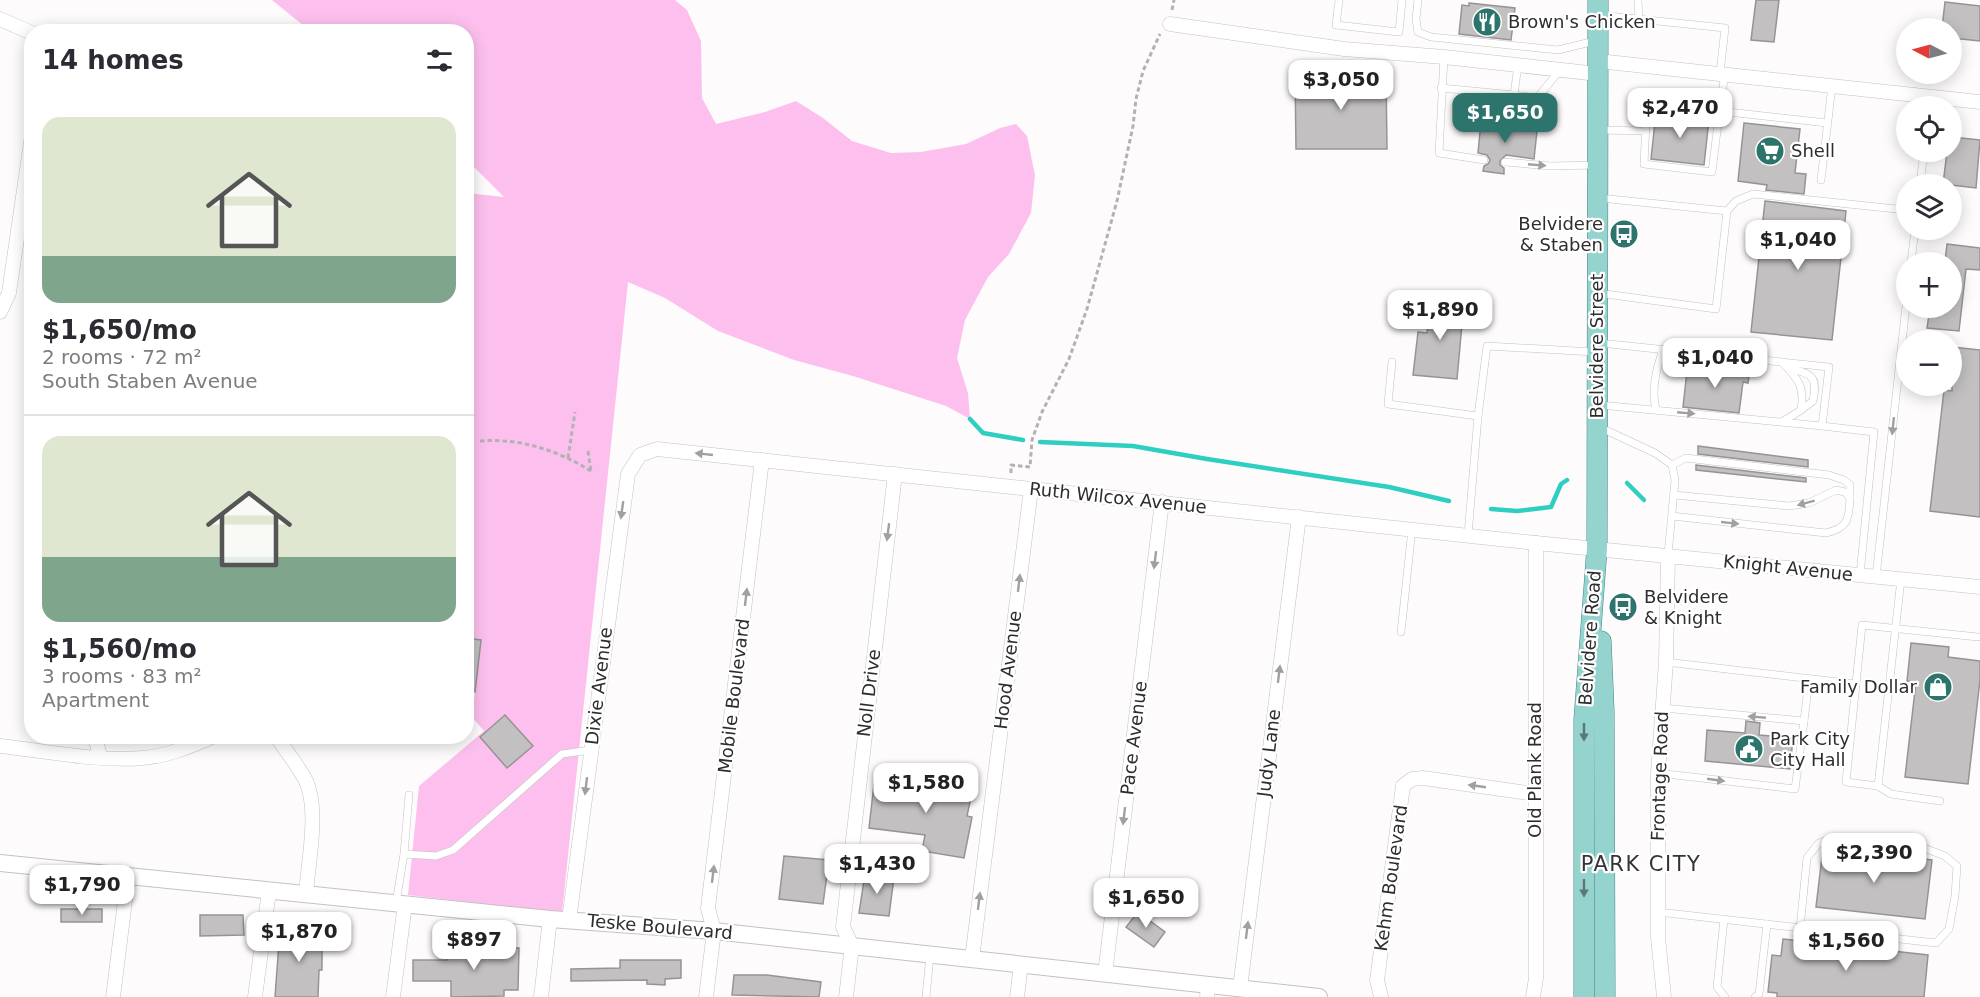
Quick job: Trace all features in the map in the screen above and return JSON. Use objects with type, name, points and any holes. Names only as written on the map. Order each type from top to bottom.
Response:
[{"type":"main road","name":"Belvidere Street","points":[[1597,548],[1598,8]]},
{"type":"main road","name":"Belvidere Road","points":[[1584,997],[1584,720],[1597,548]]},
{"type":"main road","name":"Belvidere Road","points":[[1597,548],[1604,712],[1605,997]]},
{"type":"street","points":[[0,19],[24,30]]},
{"type":"street","points":[[1170,24],[1344,49],[1560,70],[1598,67],[1722,73],[1897,96]]},
{"type":"street","points":[[1962,102],[1980,102]]},
{"type":"street","points":[[0,312],[9,293],[24,190]]},
{"type":"street","name":"Ruth Wilcox Avenue","points":[[640,455],[657,449],[1597,548]]},
{"type":"street","name":"Dixie Avenue","points":[[569,920],[623,502],[628,474],[640,455]]},
{"type":"street","name":"Mobile Boulevard","points":[[706,997],[714,931],[708,908],[762,460]]},
{"type":"street","name":"Noll Drive","points":[[852,946],[843,927],[895,474]]},
{"type":"street","name":"Hood Avenue","points":[[972,959],[1031,489]]},
{"type":"street","name":"Pace Avenue","points":[[1105,974],[1162,502]]},
{"type":"street","name":"Judy Lane","points":[[1240,988],[1299,517]]},
{"type":"street","name":"Old Plank Road","points":[[1533,997],[1536,978],[1536,543]]},
{"type":"street","name":"Knight Avenue","points":[[1597,548],[1980,587]]},
{"type":"street","name":"Frontage Road","points":[[1664,997],[1658,937],[1658,773],[1666,662],[1668,555]]},
{"type":"street","points":[[97,744],[100,757]]},
{"type":"street","points":[[0,746],[100,757],[143,758],[178,751],[195,744]]},
{"type":"street","points":[[281,744],[306,780],[311,799],[312,822],[306,894]]},
{"type":"street","name":"Kehm Boulevard","points":[[1380,997],[1377,980],[1403,786],[1412,779],[1424,778],[1535,794]]},
{"type":"street","name":"Teske Boulevard","points":[[0,863],[550,919],[714,931],[1105,974],[1207,991],[1240,988],[1319,997]]},
{"type":"street","points":[[112,997],[128,877]]},
{"type":"street","points":[[255,997],[269,891]]},
{"type":"street","points":[[393,997],[401,903]]},
{"type":"street","points":[[541,997],[550,919]]},
{"type":"street","points":[[846,997],[852,946]]},
{"type":"street","points":[[1017,997],[1021,964]]},
{"type":"lane","points":[[1339,0],[1336,25],[1399,32],[1402,0]]},
{"type":"lane","points":[[1418,0],[1416,19],[1418,32],[1431,37],[1558,50],[1598,40]]},
{"type":"lane","points":[[1638,0],[1639,19]]},
{"type":"lane","points":[[1598,8],[1639,19],[1725,28],[1720,111],[1712,172],[1644,164],[1647,103],[1720,111],[1827,123]]},
{"type":"lane","points":[[1444,57],[1439,153],[1484,160]]},
{"type":"lane","points":[[1514,95],[1518,65]]},
{"type":"lane","points":[[1441,88],[1537,98],[1560,70]]},
{"type":"lane","points":[[1821,180],[1832,86]]},
{"type":"lane","points":[[1598,130],[1645,131]]},
{"type":"lane","points":[[1505,162],[1551,166],[1598,165]]},
{"type":"lane","points":[[1597,293],[1716,309],[1727,211],[1736,201],[1754,194],[1896,209]]},
{"type":"lane","points":[[1597,198],[1727,211]]},
{"type":"lane","points":[[1876,576],[1905,318]]},
{"type":"lane","points":[[1468,535],[1478,416],[1487,346],[1663,349],[1829,367],[1822,426]]},
{"type":"lane","points":[[1656,410],[1653,396],[1654,377],[1663,349]]},
{"type":"lane","points":[[1782,362],[1801,384],[1801,410]]},
{"type":"lane","points":[[1392,363],[1388,404],[1478,416]]},
{"type":"lane","points":[[1782,422],[1814,401],[1816,385],[1812,377],[1805,372],[1788,368]]},
{"type":"lane","points":[[1597,404],[1874,432],[1860,575]]},
{"type":"lane","points":[[1597,426],[1655,453],[1672,465],[1675,480],[1668,555]]},
{"type":"lane","points":[[1672,465],[1686,458],[1829,475],[1844,480],[1850,485],[1850,511],[1845,525],[1836,531],[1826,533],[1672,516]]},
{"type":"lane","points":[[1674,495],[1789,506],[1809,503],[1836,490],[1845,492],[1850,498]]},
{"type":"lane","points":[[1401,632],[1412,529]]},
{"type":"lane","points":[[1878,786],[1901,579]]},
{"type":"lane","points":[[1940,801],[1891,794],[1878,786],[1846,782],[1862,626],[1978,637]]},
{"type":"lane","points":[[1666,662],[1856,684]]},
{"type":"lane","points":[[1658,773],[1795,789],[1809,679]]},
{"type":"lane","points":[[1662,708],[1804,721]]},
{"type":"lane","points":[[404,854],[436,856],[453,850],[562,754],[591,750]]},
{"type":"lane","points":[[401,903],[409,795]]},
{"type":"lane","points":[[1658,912],[1724,919],[1800,928],[1936,943],[1949,929],[1957,866],[1945,856],[1924,848],[1831,839],[1819,843],[1808,858],[1800,928]]},
{"type":"lane","points":[[1724,919],[1717,987],[1725,997]]},
{"type":"lane","points":[[1755,997],[1759,994],[1767,924]]},
{"type":"lane","points":[[926,997],[930,955]]},
{"type":"path","points":[[1030,456],[1035,430],[1070,359],[1090,297],[1117,201],[1143,71],[1158,36],[1170,24],[1174,0]]},
{"type":"path","points":[[568,458],[575,412]]},
{"type":"path","points":[[480,441],[510,441],[553,450],[591,471],[588,452]]},
{"type":"shaded area","points":[[272,0],[675,0],[687,10],[701,41],[702,98],[716,124],[765,112],[796,101],[823,118],[852,141],[891,153],[921,152],[966,144],[1000,128],[1016,124],[1027,136],[1035,175],[1031,213],[1009,254],[988,277],[965,320],[957,358],[968,393],[970,419],[946,406],[794,360],[718,331],[665,298],[628,282],[562,913],[408,895],[419,786],[469,744],[474,744],[474,739],[484,731],[474,719],[481,640],[474,639],[474,194],[504,197],[474,167],[474,24],[301,24]]},
{"type":"building","points":[[1756,0],[1779,0],[1774,42],[1751,40]]},
{"type":"building","points":[[1945,2],[1980,6],[1980,41],[1962,39],[1962,18],[1943,18]]},
{"type":"building","name":"Brown's Chicken","points":[[1469,3],[1515,8],[1511,40],[1459,34],[1462,5],[1469,6]]},
{"type":"building","points":[[1295,73],[1386,74],[1387,149],[1296,149]]},
{"type":"building","points":[[1656,113],[1709,119],[1704,165],[1651,159]]},
{"type":"building","points":[[1481,122],[1537,131],[1534,159],[1506,155],[1500,161],[1504,174],[1483,171],[1484,166],[1490,160],[1487,155],[1478,153]]},
{"type":"building","name":"Shell","points":[[1744,123],[1800,129],[1795,173],[1806,174],[1804,194],[1766,190],[1767,185],[1738,181]]},
{"type":"building","points":[[1962,138],[1980,140],[1976,188],[1962,186],[1962,174],[1944,174],[1946,162],[1962,162]]},
{"type":"building","points":[[1765,201],[1846,211],[1832,340],[1751,332]]},
{"type":"building","points":[[1947,244],[1980,248],[1980,270],[1966,269],[1962,304],[1962,252],[1946,252]]},
{"type":"building","points":[[1431,299],[1464,302],[1457,379],[1413,375],[1418,332],[1427,333]]},
{"type":"building","points":[[1928,318],[1960,318],[1959,330],[1927,328]]},
{"type":"building","points":[[1962,348],[1980,350],[1980,517],[1930,511],[1943,396],[1962,396]]},
{"type":"building","points":[[1708,366],[1750,370],[1748,383],[1743,382],[1739,413],[1683,407],[1687,371],[1700,372],[1700,369],[1707,369]]},
{"type":"building","points":[[1698,446],[1808,460],[1808,467],[1698,454]]},
{"type":"building","points":[[1696,465],[1806,478],[1806,482],[1696,470]]},
{"type":"building","points":[[474,639],[481,640],[474,692]]},
{"type":"building","points":[[1911,643],[1949,647],[1948,657],[1980,661],[1980,680],[1968,784],[1905,777],[1916,682],[1907,681]]},
{"type":"building","points":[[505,715],[533,746],[507,768],[480,737]]},
{"type":"building","name":"Park City City Hall","points":[[1746,721],[1760,723],[1759,735],[1793,738],[1790,769],[1705,761],[1707,730],[1745,733]]},
{"type":"building","points":[[912,779],[973,788],[967,816],[972,817],[964,858],[922,851],[925,835],[869,828],[874,784],[910,788]]},
{"type":"building","points":[[1823,848],[1932,860],[1925,919],[1816,907]]},
{"type":"building","points":[[784,856],[829,860],[823,904],[779,899]]},
{"type":"building","points":[[865,874],[894,877],[889,916],[859,913]]},
{"type":"building","points":[[61,909],[102,909],[102,922],[61,922]]},
{"type":"building","points":[[1138,912],[1165,932],[1154,947],[1126,927]]},
{"type":"building","points":[[200,915],[243,915],[244,935],[200,936]]},
{"type":"building","points":[[280,929],[322,929],[322,970],[319,970],[318,997],[275,997]]},
{"type":"building","points":[[1783,939],[1928,955],[1924,997],[1777,997],[1777,993],[1768,992],[1772,955],[1781,956]]},
{"type":"building","points":[[465,947],[519,948],[518,990],[504,990],[504,996],[451,997],[451,981],[413,981],[413,960],[447,960],[447,952],[465,952]]},
{"type":"building","points":[[620,960],[681,960],[681,978],[665,979],[665,985],[647,984],[647,980],[571,981],[571,969],[620,968]]},
{"type":"building","points":[[734,975],[767,975],[821,982],[819,997],[732,995]]},
{"type":"waterway","points":[[970,419],[983,433],[1023,440]]},
{"type":"waterway","points":[[1040,442],[1133,446],[1389,487],[1449,501]]},
{"type":"waterway","points":[[1491,509],[1517,511],[1551,507],[1561,484],[1567,480]]},
{"type":"waterway","points":[[1627,483],[1644,500]]},
{"type":"place","name":"Brown's Chicken","points":[[1487,22]]},
{"type":"place","name":"Shell","points":[[1770,151]]},
{"type":"place","name":"Belvidere & Staben","points":[[1624,234]]},
{"type":"place","name":"Belvidere & Knight","points":[[1623,607]]},
{"type":"place","name":"Family Dollar","points":[[1938,687]]},
{"type":"place","name":"Park City City Hall","points":[[1749,749]]},
{"type":"district","name":"PARK CITY","points":[[1641,864]]}]
